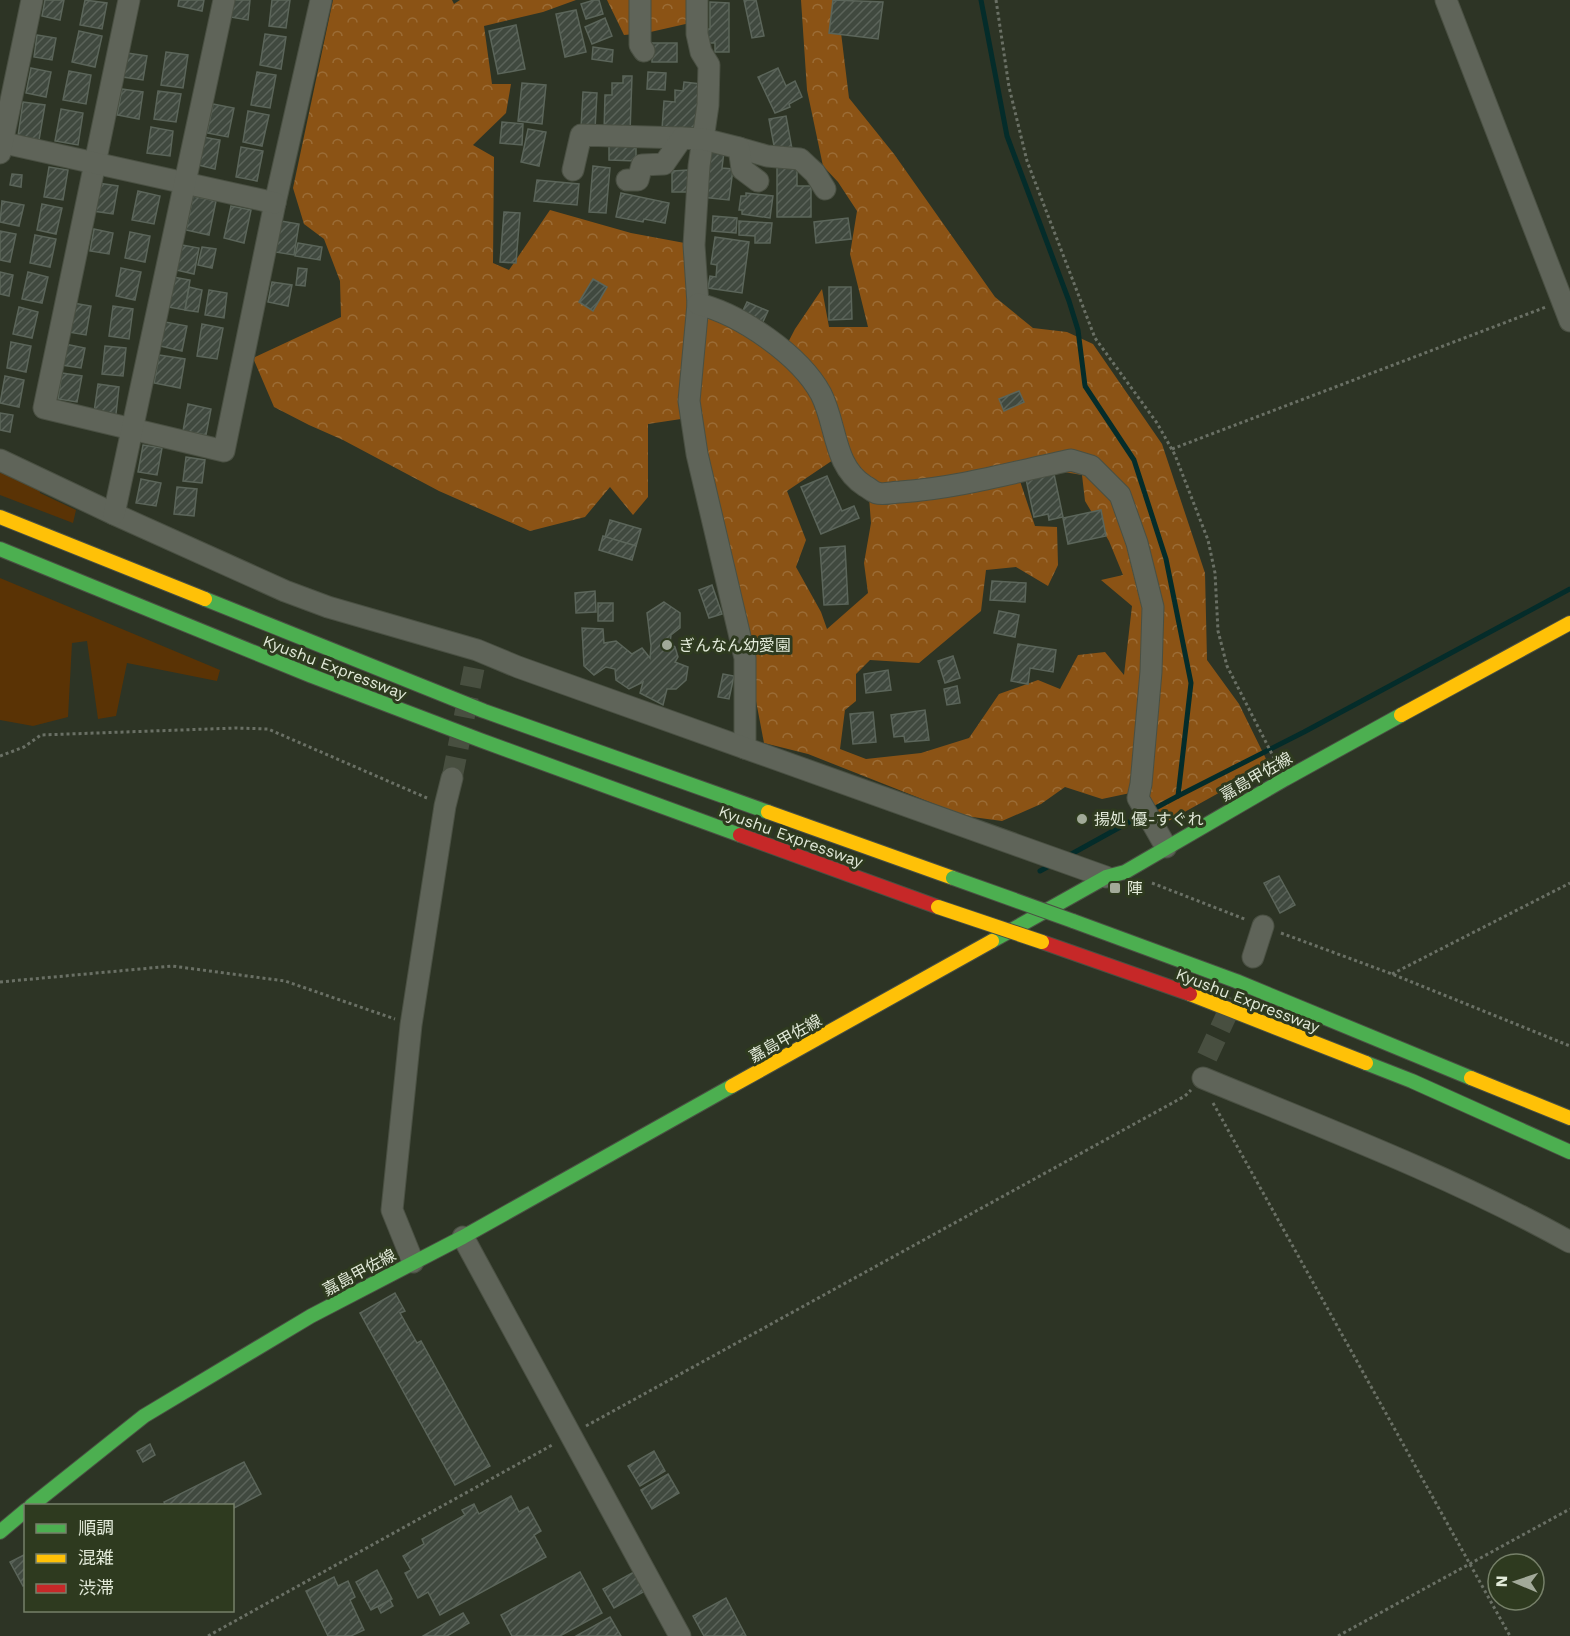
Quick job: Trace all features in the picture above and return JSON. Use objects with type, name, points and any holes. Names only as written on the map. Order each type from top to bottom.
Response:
[{"type":"main road","name":"Kyushu Expressway","points":[[0,517],[484,711],[1236,981],[1570,1118]]},
{"type":"main road","name":"Kyushu Expressway","points":[[0,549],[312,676],[438,724],[938,907],[1214,1003],[1412,1081],[1570,1152]]},
{"type":"main road","name":"嘉島甲佐線","points":[[34,1504],[144,1416],[311,1316],[463,1237],[1116,875],[1162,840],[1292,775],[1570,623]]},
{"type":"main road","points":[[0,1532],[24,1512]]},
{"type":"street","points":[[32,0],[1,146],[95,163],[275,202]]},
{"type":"street","points":[[129,0],[44,408],[224,451],[275,202],[321,0]]},
{"type":"street","points":[[114,514],[224,0]]},
{"type":"street","points":[[640,0],[640,45],[644,51]]},
{"type":"street","points":[[627,180],[638,180],[642,165],[664,164],[692,138],[708,105],[710,65],[701,52],[697,34],[697,0]]},
{"type":"street","points":[[1446,0],[1570,321]]},
{"type":"street","points":[[573,170],[581,135],[692,138],[767,156],[800,159],[815,173],[825,189]]},
{"type":"street","points":[[692,138],[699,166],[694,245],[698,304],[689,401],[697,454],[745,658],[745,748]]},
{"type":"street","points":[[739,148],[742,169],[758,181]]},
{"type":"street","points":[[698,304],[716,308],[751,328],[794,358],[820,394],[837,443],[839,456],[856,480],[877,493],[937,489],[1071,460],[1091,466],[1120,495],[1137,543],[1153,607],[1151,672],[1138,798],[1162,840]]},
{"type":"street","points":[[0,460],[285,591],[328,607],[476,659],[518,667],[1042,854],[1116,875]]},
{"type":"street","points":[[413,1262],[392,1210],[411,1025],[445,806],[452,778]]},
{"type":"street","points":[[1253,957],[1263,926]]},
{"type":"street","points":[[1203,1078],[1401,1160],[1530,1220],[1570,1242]]},
{"type":"street","points":[[463,1237],[680,1636]]},
{"type":"path","points":[[996,0],[1010,87],[1027,161],[1095,338],[1157,423],[1172,449],[1208,540],[1215,573],[1218,631],[1227,666],[1278,765]]},
{"type":"path","points":[[1172,449],[1562,301]]},
{"type":"path","points":[[0,756],[24,747],[42,735],[236,728],[268,729],[445,806]]},
{"type":"path","points":[[1116,875],[1392,974],[1570,1046]]},
{"type":"path","points":[[1392,974],[1570,883]]},
{"type":"path","points":[[0,982],[172,966],[285,981],[411,1025]]},
{"type":"path","points":[[208,1636],[1185,1096],[1203,1078],[1209,1097],[1510,1636]]},
{"type":"path","points":[[1338,1636],[1570,1509]]},
{"type":"shaded area","points":[[0,470],[39,488],[40,493],[76,510],[73,523],[0,495]]},
{"type":"shaded area","points":[[0,578],[220,670],[217,681],[127,663],[116,716],[98,719],[87,641],[72,643],[68,717],[33,726],[0,720]]},
{"type":"green space","points":[[333,0],[452,0],[454,4],[460,0],[576,0],[543,12],[484,26],[492,84],[511,84],[506,113],[473,145],[494,157],[493,263],[509,270],[550,210],[631,233],[690,244],[692,297],[681,419],[648,424],[648,497],[633,515],[610,487],[585,517],[530,531],[439,491],[343,440],[274,407],[253,358],[341,317],[340,281],[324,239],[304,224],[293,188]]},
{"type":"green space","points":[[607,0],[691,0],[690,23],[646,33],[624,35]]},
{"type":"green space","points":[[801,0],[837,0],[849,98],[894,154],[995,297],[1033,328],[1067,332],[1093,344],[1162,444],[1205,573],[1207,660],[1239,704],[1269,765],[1163,824],[1135,792],[1102,799],[1065,787],[1041,804],[1002,821],[965,816],[808,754],[764,743],[756,701],[751,636],[736,595],[700,416],[698,357],[709,310],[781,356],[795,329],[822,289],[829,327],[868,327],[850,254],[857,211],[838,182],[823,166],[807,90]],"holes":[[[839,456],[869,497],[871,523],[864,563],[868,593],[827,629],[821,612],[796,567],[806,540],[787,491]],[[1064,472],[1082,475],[1085,501],[1109,541],[1123,575],[1101,580],[1132,606],[1124,675],[1105,652],[1078,655],[1060,689],[1038,680],[999,694],[969,738],[921,753],[866,759],[840,749],[845,710],[856,701],[856,674],[870,660],[919,663],[981,611],[986,570],[1016,567],[1048,586],[1058,565],[1057,527],[1035,526],[1020,481]]]},
{"type":"building","points":[[45,0],[64,0],[60,20],[42,16]]},
{"type":"building","points":[[85,0],[107,3],[102,29],[80,25]]},
{"type":"building","points":[[179,0],[204,0],[202,11],[178,6]]},
{"type":"building","points":[[232,0],[250,0],[248,20],[230,17]]},
{"type":"building","points":[[272,0],[290,0],[286,28],[269,26]]},
{"type":"building","points":[[599,0],[603,14],[586,19],[581,4]]},
{"type":"building","points":[[744,0],[756,0],[764,36],[752,38]]},
{"type":"building","points":[[833,0],[883,2],[878,39],[829,33]]},
{"type":"building","points":[[710,2],[729,3],[729,52],[715,52],[715,43],[709,43],[709,37],[706,38],[706,29],[710,29]]},
{"type":"building","points":[[576,10],[586,52],[565,57],[556,14]]},
{"type":"building","points":[[605,18],[612,36],[592,44],[585,27]]},
{"type":"building","points":[[516,25],[525,69],[498,74],[489,31]]},
{"type":"building","points":[[79,31],[102,36],[95,67],[72,62]]},
{"type":"building","points":[[265,34],[286,37],[281,69],[260,65]]},
{"type":"building","points":[[37,35],[56,38],[52,60],[34,57]]},
{"type":"building","points":[[652,43],[677,43],[677,62],[652,62]]},
{"type":"building","points":[[593,47],[613,50],[612,62],[592,59]]},
{"type":"building","points":[[166,52],[188,55],[183,88],[161,85]]},
{"type":"building","points":[[127,53],[147,56],[143,80],[123,77]]},
{"type":"building","points":[[31,68],[51,72],[46,97],[26,93]]},
{"type":"building","points":[[778,68],[786,86],[795,81],[802,97],[789,104],[790,107],[775,113],[758,77]]},
{"type":"building","points":[[69,71],[91,75],[86,104],[63,100]]},
{"type":"building","points":[[257,72],[276,75],[270,108],[251,105]]},
{"type":"building","points":[[648,72],[666,73],[665,90],[647,89]]},
{"type":"building","points":[[623,76],[632,76],[630,133],[604,133],[605,95],[612,95],[612,83],[623,83]]},
{"type":"building","points":[[684,82],[701,84],[697,132],[662,129],[664,101],[675,102],[675,90],[683,91]]},
{"type":"building","points":[[522,83],[546,85],[542,124],[518,121]]},
{"type":"building","points":[[122,89],[143,92],[139,119],[117,115]]},
{"type":"building","points":[[158,91],[181,94],[176,122],[154,119]]},
{"type":"building","points":[[583,92],[597,93],[595,129],[581,128]]},
{"type":"building","points":[[23,102],[45,105],[39,140],[18,136]]},
{"type":"building","points":[[213,104],[234,108],[228,137],[207,133]]},
{"type":"building","points":[[61,109],[83,113],[78,145],[55,141]]},
{"type":"building","points":[[248,111],[269,115],[262,146],[243,142]]},
{"type":"building","points":[[786,116],[792,149],[775,151],[769,119]]},
{"type":"building","points":[[502,122],[523,124],[522,145],[500,143]]},
{"type":"building","points":[[151,127],[173,131],[170,156],[147,153]]},
{"type":"building","points":[[528,129],[546,132],[539,166],[521,162]]},
{"type":"building","points":[[203,137],[220,140],[215,169],[198,165]]},
{"type":"building","points":[[609,140],[636,140],[636,161],[609,160]]},
{"type":"building","points":[[241,147],[263,151],[257,181],[236,177]]},
{"type":"building","points":[[706,151],[724,152],[722,168],[733,169],[729,200],[701,197]]},
{"type":"building","points":[[777,163],[797,163],[797,186],[811,186],[811,217],[777,217]]},
{"type":"building","points":[[593,166],[610,168],[606,213],[589,212]]},
{"type":"building","points":[[49,167],[68,170],[63,200],[44,197]]},
{"type":"building","points":[[688,170],[688,192],[672,192],[672,171]]},
{"type":"building","points":[[12,174],[22,175],[21,187],[10,185]]},
{"type":"building","points":[[537,180],[579,184],[577,205],[534,201]]},
{"type":"building","points":[[98,183],[118,186],[113,214],[93,211]]},
{"type":"building","points":[[138,191],[160,196],[154,224],[132,220]]},
{"type":"building","points":[[621,193],[669,203],[665,223],[616,217]]},
{"type":"building","points":[[746,193],[773,196],[770,218],[742,214],[742,210],[739,210],[741,196],[746,196]]},
{"type":"building","points":[[193,196],[216,201],[209,235],[186,230]]},
{"type":"building","points":[[2,201],[24,205],[19,226],[0,222]]},
{"type":"building","points":[[42,204],[62,208],[56,234],[37,230]]},
{"type":"building","points":[[231,206],[251,210],[244,243],[224,238]]},
{"type":"building","points":[[504,212],[520,213],[516,263],[500,262]]},
{"type":"building","points":[[713,216],[737,218],[736,233],[712,231]]},
{"type":"building","points":[[848,218],[851,239],[816,243],[814,222]]},
{"type":"building","points":[[281,221],[299,224],[294,255],[275,252]]},
{"type":"building","points":[[739,221],[772,223],[770,243],[755,243],[755,236],[739,235]]},
{"type":"building","points":[[94,229],[113,233],[109,254],[90,251]]},
{"type":"building","points":[[0,231],[16,234],[10,262],[0,260]]},
{"type":"building","points":[[130,232],[150,236],[145,262],[125,258]]},
{"type":"building","points":[[35,235],[56,239],[50,267],[30,263]]},
{"type":"building","points":[[715,237],[749,242],[742,293],[708,288],[710,276],[716,277],[717,265],[711,264]]},
{"type":"building","points":[[298,243],[322,247],[320,260],[295,256]]},
{"type":"building","points":[[182,245],[199,248],[194,274],[176,270]]},
{"type":"building","points":[[202,247],[216,249],[212,268],[198,265]]},
{"type":"building","points":[[121,268],[141,272],[135,300],[116,296]]},
{"type":"building","points":[[298,268],[307,269],[305,286],[296,285]]},
{"type":"building","points":[[0,272],[13,275],[9,296],[0,294]]},
{"type":"building","points":[[28,272],[48,277],[42,303],[22,299]]},
{"type":"building","points":[[173,277],[190,280],[185,310],[168,307]]},
{"type":"building","points":[[593,279],[607,287],[593,311],[579,302]]},
{"type":"building","points":[[272,282],[292,285],[288,306],[268,302]]},
{"type":"building","points":[[189,287],[202,290],[198,312],[185,310]]},
{"type":"building","points":[[829,287],[851,287],[852,319],[829,320]]},
{"type":"building","points":[[209,290],[227,293],[224,318],[205,315]]},
{"type":"building","points":[[747,302],[768,311],[761,326],[740,317]]},
{"type":"building","points":[[73,303],[91,306],[86,335],[68,332]]},
{"type":"building","points":[[113,306],[133,309],[129,339],[109,336]]},
{"type":"building","points":[[19,307],[38,312],[32,338],[13,334]]},
{"type":"building","points":[[165,322],[187,326],[182,351],[160,346]]},
{"type":"building","points":[[202,324],[223,328],[217,359],[197,356]]},
{"type":"building","points":[[11,342],[31,346],[26,372],[7,368]]},
{"type":"building","points":[[65,344],[85,348],[81,368],[62,365]]},
{"type":"building","points":[[105,346],[126,348],[123,376],[102,374]]},
{"type":"building","points":[[159,355],[185,359],[180,388],[154,383]]},
{"type":"building","points":[[62,373],[82,376],[77,402],[58,399]]},
{"type":"building","points":[[5,376],[24,380],[19,407],[0,403]]},
{"type":"building","points":[[98,384],[119,387],[116,414],[94,412]]},
{"type":"building","points":[[1019,391],[1024,402],[1004,411],[999,399]]},
{"type":"building","points":[[188,404],[211,409],[206,435],[183,431]]},
{"type":"building","points":[[0,413],[13,415],[10,432],[0,430]]},
{"type":"building","points":[[143,445],[162,448],[157,475],[138,472]]},
{"type":"building","points":[[186,457],[205,460],[202,483],[183,481]]},
{"type":"building","points":[[1054,474],[1063,517],[1049,520],[1048,514],[1034,517],[1026,479]]},
{"type":"building","points":[[827,476],[842,511],[854,506],[859,518],[821,534],[801,487]]},
{"type":"building","points":[[141,479],[161,483],[156,506],[136,503]]},
{"type":"building","points":[[177,487],[197,489],[194,516],[174,514]]},
{"type":"building","points":[[1101,510],[1106,536],[1068,544],[1063,518]]},
{"type":"building","points":[[610,520],[641,529],[636,546],[605,537]]},
{"type":"building","points":[[603,536],[636,546],[632,560],[599,550]]},
{"type":"building","points":[[845,546],[848,604],[824,605],[820,548]]},
{"type":"building","points":[[992,581],[1026,583],[1025,602],[990,600]]},
{"type":"building","points":[[712,585],[722,614],[709,618],[699,590]]},
{"type":"building","points":[[595,591],[596,612],[576,613],[575,593]]},
{"type":"building","points":[[664,602],[680,613],[680,628],[671,635],[670,643],[675,647],[678,657],[675,662],[688,667],[686,680],[676,689],[667,689],[663,705],[640,693],[643,682],[629,689],[616,680],[615,669],[606,667],[594,675],[584,666],[582,628],[603,629],[604,643],[616,641],[632,654],[642,648],[650,658],[647,613]]},
{"type":"building","points":[[598,603],[613,603],[613,621],[598,621]]},
{"type":"building","points":[[999,611],[1019,615],[1015,637],[994,633]]},
{"type":"building","points":[[1018,644],[1056,650],[1053,672],[1030,668],[1028,684],[1011,681]]},
{"type":"building","points":[[953,656],[960,678],[945,683],[938,661]]},
{"type":"building","points":[[888,670],[891,690],[866,693],[864,674]]},
{"type":"building","points":[[723,674],[734,676],[729,699],[718,697]]},
{"type":"building","points":[[957,686],[960,703],[947,705],[944,689]]},
{"type":"building","points":[[925,710],[929,740],[905,742],[904,736],[894,737],[891,715]]},
{"type":"building","points":[[873,712],[876,742],[853,744],[850,714]]},
{"type":"building","points":[[1279,876],[1295,905],[1280,913],[1264,883]]},
{"type":"building","points":[[395,1293],[405,1311],[400,1313],[417,1343],[421,1341],[490,1466],[455,1485],[360,1313]]},
{"type":"building","points":[[150,1444],[155,1455],[143,1462],[137,1451]]},
{"type":"building","points":[[654,1451],[665,1471],[640,1486],[628,1466]]},
{"type":"building","points":[[244,1462],[261,1494],[234,1508],[234,1504],[165,1504],[164,1502]]},
{"type":"building","points":[[668,1474],[679,1493],[652,1509],[641,1490]]},
{"type":"building","points":[[511,1496],[519,1512],[528,1507],[541,1531],[534,1535],[546,1557],[440,1615],[428,1592],[418,1598],[405,1573],[411,1570],[403,1556],[424,1544],[422,1539],[465,1515],[462,1510],[474,1504],[479,1514]]},
{"type":"building","points":[[24,1555],[23,1586],[10,1562]]},
{"type":"building","points":[[377,1570],[392,1599],[371,1610],[356,1582]]},
{"type":"building","points":[[580,1572],[602,1613],[560,1636],[512,1636],[501,1615]]},
{"type":"building","points":[[634,1572],[645,1591],[614,1608],[603,1589]]},
{"type":"building","points":[[334,1577],[338,1586],[348,1581],[355,1597],[350,1600],[364,1630],[351,1636],[328,1636],[306,1591]]},
{"type":"building","points":[[726,1598],[746,1636],[704,1636],[693,1616]]},
{"type":"building","points":[[390,1600],[393,1606],[381,1613],[378,1607]]},
{"type":"building","points":[[463,1613],[469,1623],[447,1636],[423,1636]]},
{"type":"building","points":[[610,1617],[621,1636],[576,1636]]},
{"type":"waterway","points":[[981,0],[1007,136],[1069,301],[1078,330],[1085,386],[1134,460],[1166,559],[1191,683],[1178,796],[1150,811]]},
{"type":"waterway","points":[[1178,796],[1304,732],[1570,589]]},
{"type":"waterway","points":[[1066,857],[1142,815]]},
{"type":"waterway","points":[[1040,871],[1053,864]]},
{"type":"tunnel","points":[[452,778],[474,668]]},
{"type":"tunnel","points":[[1207,1057],[1234,999]]},
{"type":"traffic: fast","points":[[0,549],[312,676],[740,835]]},
{"type":"traffic: fast","points":[[205,599],[484,711],[768,812]]},
{"type":"traffic: fast","points":[[992,941],[1106,877],[1125,872],[1401,715]]},
{"type":"traffic: fast","points":[[953,878],[1073,921]]},
{"type":"traffic: fast","points":[[1073,921],[1236,981],[1471,1078]]},
{"type":"traffic: fast","points":[[1366,1063],[1412,1081],[1570,1152]]},
{"type":"traffic: fast","points":[[34,1504],[144,1416],[311,1316],[463,1237],[732,1086]]},
{"type":"traffic: fast","points":[[0,1532],[24,1512]]},
{"type":"traffic: slow","points":[[0,517],[205,599]]},
{"type":"traffic: slow","points":[[1401,715],[1570,623]]},
{"type":"traffic: slow","points":[[768,812],[953,878]]},
{"type":"traffic: slow","points":[[938,907],[1042,942]]},
{"type":"traffic: slow","points":[[732,1086],[992,941]]},
{"type":"traffic: slow","points":[[1190,994],[1366,1063]]},
{"type":"traffic: slow","points":[[1471,1078],[1570,1118]]},
{"type":"traffic: jam","points":[[740,835],[938,907]]},
{"type":"traffic: jam","points":[[1042,942],[1190,994]]},
{"type":"place","name":"ぎんなん幼愛園","points":[[667,645]]},
{"type":"place","name":"揚処 優-すぐれ","points":[[1082,819]]},
{"type":"place","name":"陣","points":[[1115,888]]}]
